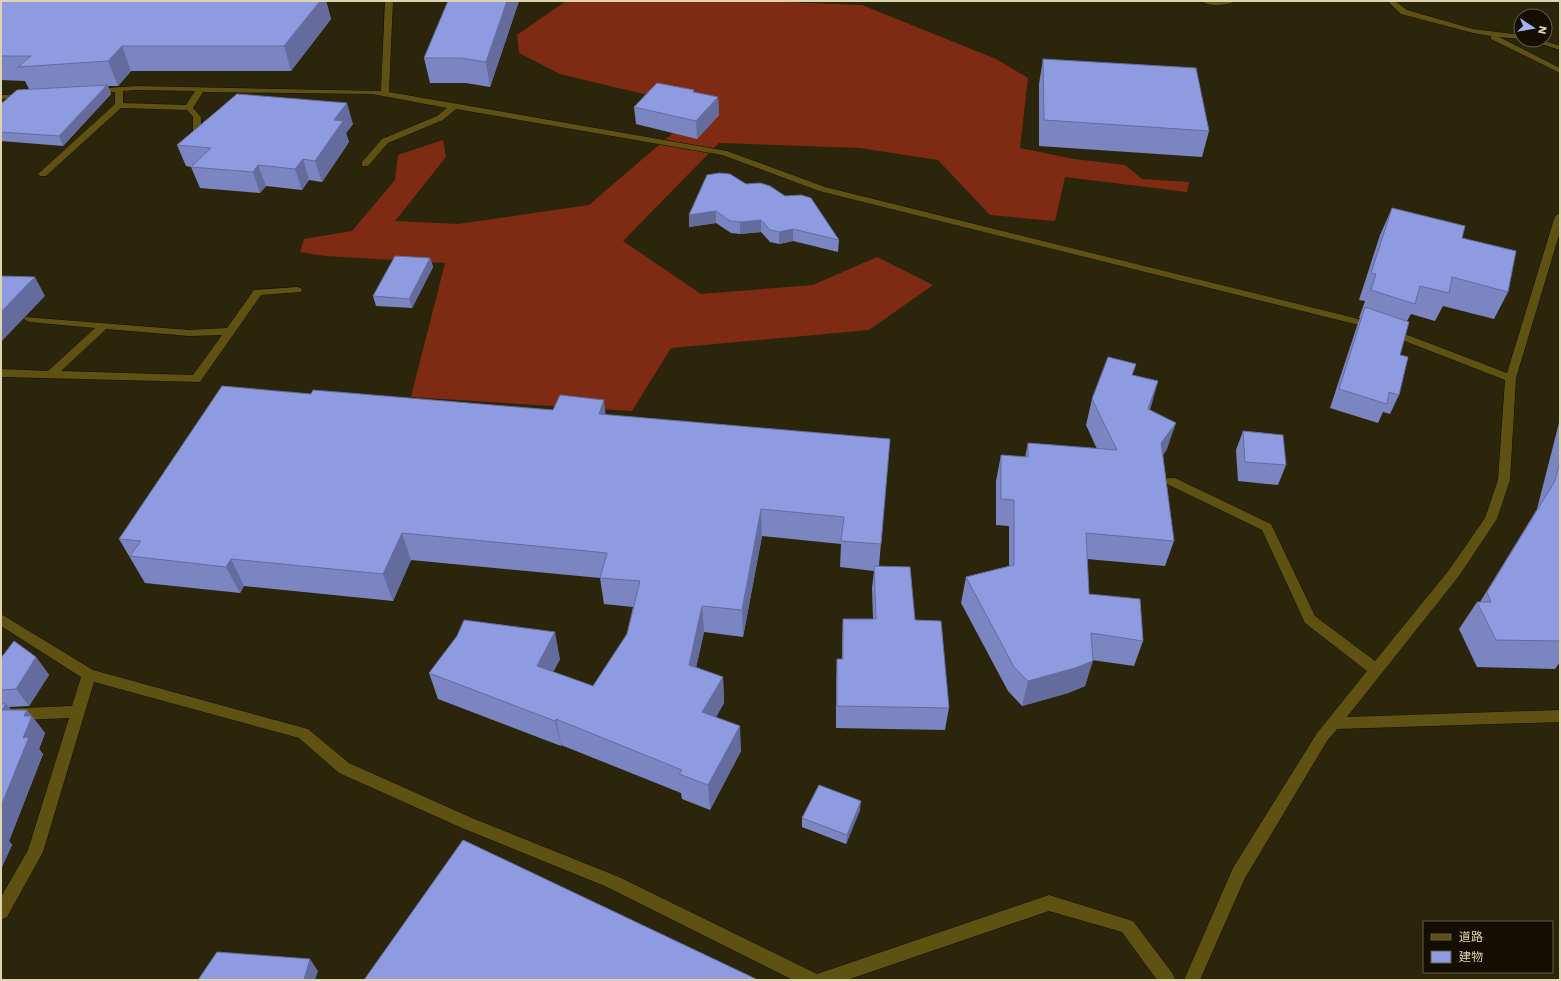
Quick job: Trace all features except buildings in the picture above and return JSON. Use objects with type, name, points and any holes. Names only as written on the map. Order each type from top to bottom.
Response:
[{"type":"street","points":[[384,94],[389,1]]},
{"type":"street","points":[[1205,1],[1211,3],[1231,1]]},
{"type":"street","points":[[1391,1],[1404,12],[1473,31],[1513,36]]},
{"type":"street","points":[[1485,33],[1560,71]]},
{"type":"street","points":[[119,90],[119,105]]},
{"type":"street","points":[[88,92],[119,90],[372,92],[724,154],[822,188],[1275,300],[1374,326],[1512,378]]},
{"type":"street","points":[[188,108],[200,90]]},
{"type":"street","points":[[1,98],[32,95]]},
{"type":"street","points":[[43,174],[119,105],[188,108],[197,117],[198,146]]},
{"type":"street","points":[[365,164],[385,141],[440,118],[454,106]]},
{"type":"street","points":[[1192,980],[1239,873],[1322,737],[1454,573],[1490,519],[1504,480],[1512,378],[1560,216]]},
{"type":"street","points":[[1,373],[196,379],[258,292],[297,290]]},
{"type":"street","points":[[29,319],[102,327],[189,333],[230,331]]},
{"type":"street","points":[[51,374],[102,327]]},
{"type":"street","points":[[1171,481],[1267,526],[1310,619],[1376,670]]},
{"type":"street","points":[[1,619],[89,674],[303,733],[344,768],[467,823],[613,882],[811,980]]},
{"type":"street","points":[[1,912],[35,852],[89,674]]},
{"type":"street","points":[[1,715],[78,712]]},
{"type":"street","points":[[1334,723],[1560,716]]},
{"type":"street","points":[[823,980],[1049,903],[1127,926],[1167,980]]},
{"type":"shaded area","points":[[566,1],[755,1],[862,5],[996,59],[1028,78],[1020,148],[1074,159],[1125,165],[1142,179],[1189,182],[1187,192],[1065,177],[1055,221],[990,215],[938,160],[860,148],[719,143],[623,241],[701,294],[813,285],[877,257],[933,285],[869,330],[671,348],[632,411],[411,397],[445,263],[325,256],[300,252],[304,239],[352,231],[395,180],[398,155],[443,140],[446,157],[395,221],[458,224],[589,205],[702,108],[560,74],[519,53],[517,35]]}]
